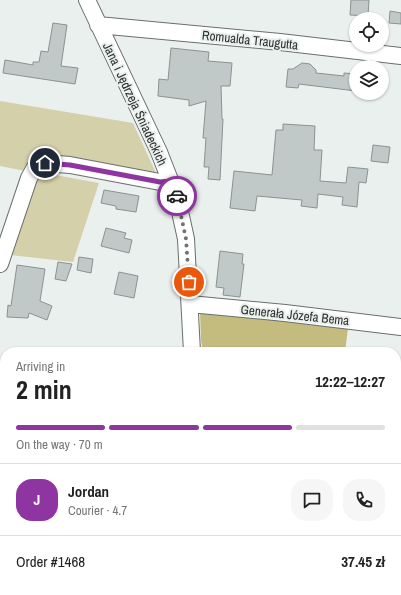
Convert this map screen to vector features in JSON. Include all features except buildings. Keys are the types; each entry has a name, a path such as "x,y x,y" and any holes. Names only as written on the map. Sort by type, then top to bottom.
{"street":[{"name":"Jana i Jędrzeja Śniadeckich","path":"87,0 160,152 181,212 186,239 192,347"},
{"name":"Romualda Traugutta","path":"98,25 401,56"},
{"path":"0,264 29,178 34,169 39,165 45,163 70,165 160,182 171,181"},
{"name":"Generała Józefa Bema","path":"190,304 285,313 401,327"}],"shaded area":[{"path":"0,101 133,123 156,173 32,152 25,171 0,166"},
{"path":"39,172 99,183 73,262 10,255"},
{"path":"200,311 348,328 346,347 202,347"}],"way so far":[{"path":"177,196 186,239 189,282"}],"route":[{"path":"45,163 70,165 160,182 171,181 177,196"}]}
